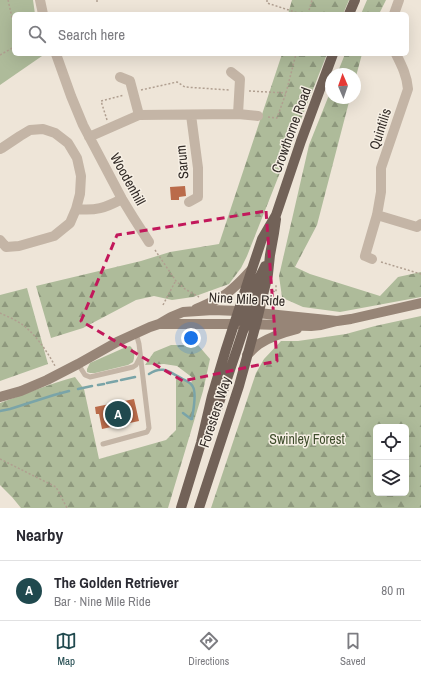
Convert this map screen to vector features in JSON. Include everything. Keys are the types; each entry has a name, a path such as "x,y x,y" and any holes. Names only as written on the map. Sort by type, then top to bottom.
{"main road":[{"path":"350,12 355,0"},
{"name":"Crowthorne Road","path":"243,311 252,269 262,240 276,215 332,56"},
{"name":"Crowthorne Road","path":"251,324 259,312 268,274 276,215"},
{"path":"243,311 270,255"},
{"path":"193,311 223,296 241,282 252,269"},
{"name":"Nine Mile Ride","path":"159,324 234,323 311,326 351,319 421,303"},
{"name":"Nine Mile Ride","path":"0,398 47,380 117,342 183,312 223,310 243,311 337,321"},
{"name":"Foresters Way","path":"181,508 201,443 212,396 234,323 243,311"},
{"path":"201,443 217,409 242,334 251,324"},
{"name":"Foresters Way","path":"199,508 239,386 247,355 251,324"},
{"path":"247,355 258,345 270,339 293,330 311,326"}],"street":[{"path":"40,0 43,12"},
{"path":"395,12 399,0"},
{"name":"Woodenhill","path":"57,56 83,126 122,199 150,242"},
{"name":"Quintilis","path":"372,259 365,256 377,215 381,168 408,89 405,72 397,56"},
{"path":"231,72 240,79 238,114"},
{"path":"120,77 130,81 139,115"},
{"path":"89,137 139,115 238,114 258,116"},
{"name":"Sarum","path":"189,202 198,197 198,168 191,115"},
{"path":"0,149 30,130 43,129 55,133 68,143 77,158 81,176 80,194 70,223 54,236 19,246 6,247 0,240"},
{"path":"76,209 95,209 109,206 122,199"},
{"path":"377,215 417,227 421,224"}],"lane":[{"path":"103,444 147,432 149,428 136,333"},
{"path":"78,364 85,375 90,377 129,368 136,365 140,356"},
{"path":"129,368 139,369 142,372"}],"path":[{"path":"8,0 12,17"},
{"path":"267,0 267,2 295,12"},
{"path":"309,12 312,0"},
{"path":"0,55 12,48"},
{"path":"258,116 277,118 286,93 295,56"},
{"path":"110,127 101,101 177,82 185,87 286,93"},
{"path":"150,242 176,281 185,289 199,296 201,299"},
{"path":"372,259 421,274"},
{"path":"163,305 176,281"},
{"path":"275,282 276,292"},
{"path":"0,314 20,322 48,352 57,369"},
{"path":"0,459 56,487 68,508"}],"highlighted area":[{"path":"266,211 277,361 183,381 81,321 117,235"}],"green space":[{"path":"0,0 33,0 35,12 12,12 12,56 42,56 0,85"},
{"path":"292,0 349,0 344,12 289,12"},
{"path":"367,0 386,0 380,12 362,12"},
{"path":"281,56 326,56 247,256 241,268 229,284 193,297 172,300 154,296 136,300 83,328 51,338 36,286 141,261 170,252 219,244"},
{"path":"344,56 361,56 358,68 339,68"},
{"path":"325,104 348,104 317,225 295,267 310,274 380,296 398,277 421,272 421,297 340,312 303,307 282,297 279,276 309,145"},
{"path":"27,288 48,364 0,381 0,295"},
{"name":"Swinley Forest","path":"421,316 421,508 211,508 256,373 264,359 281,341 298,341 346,334"},
{"path":"171,345 198,345 210,359 203,391 168,508 21,508 0,485 0,403 75,377 84,389 99,459 166,440 176,430 176,378 191,383 193,378 177,366 164,364 145,365 154,352"},
{"path":"130,346 134,353 133,362 128,365 95,373 87,372 90,363"}],"building":[{"path":"185,186 186,196 179,197 179,200 171,200 170,187"},
{"path":"134,399 139,421 102,429 99,414 96,414 95,407"}],"waterway":[{"path":"149,374 158,370 166,370 191,384 195,394 192,419 183,413"},
{"path":"121,380 135,377"},
{"path":"107,383 117,381"},
{"path":"98,385 104,384"},
{"path":"78,389 92,386"},
{"path":"0,411 69,391"}],"place":[{"name":"The Golden Retriever","path":"118,414"}]}
